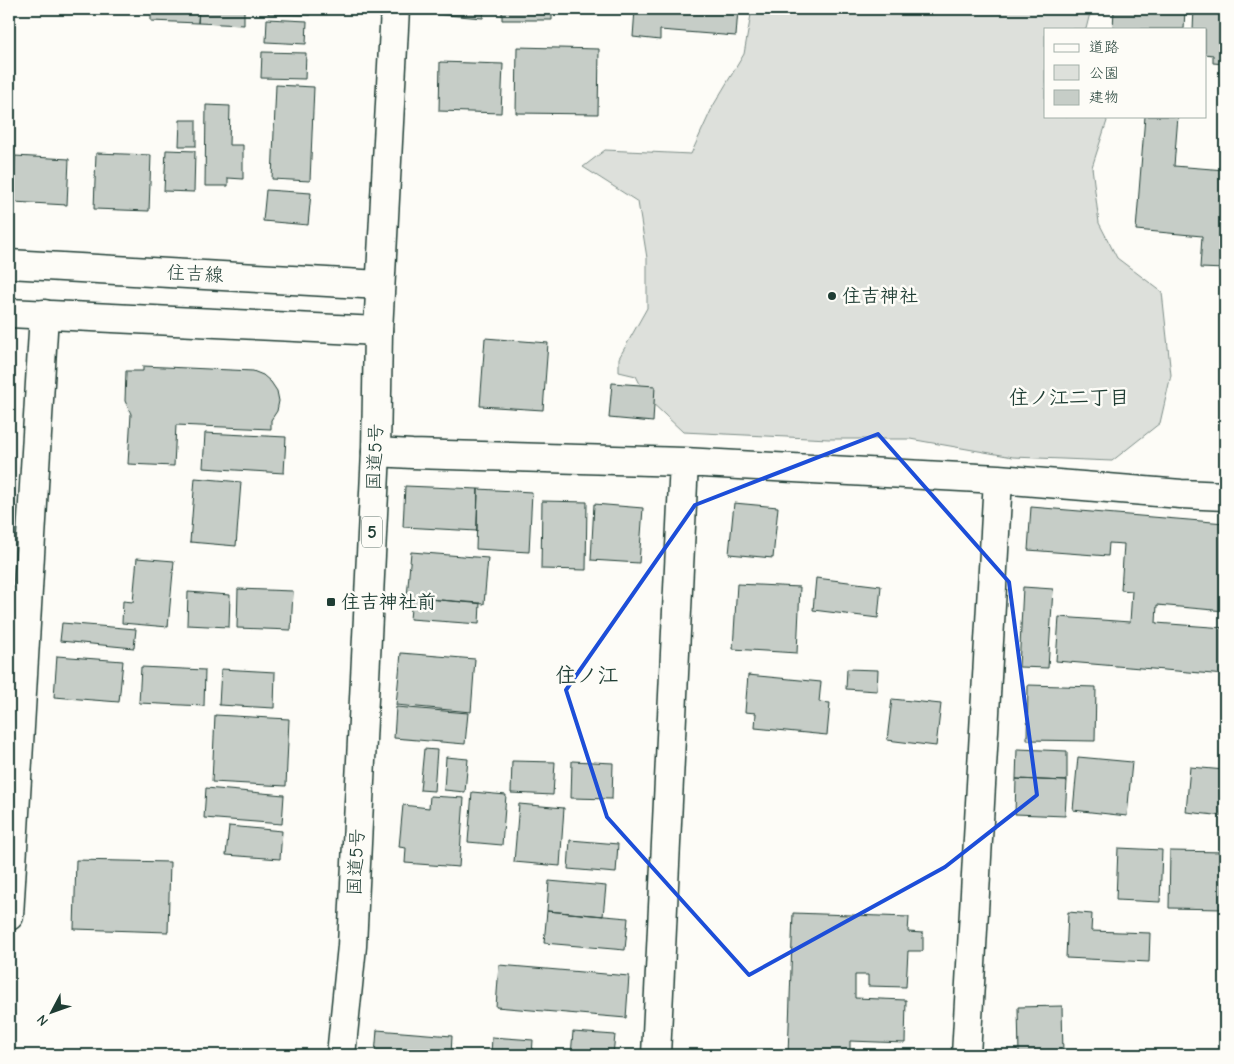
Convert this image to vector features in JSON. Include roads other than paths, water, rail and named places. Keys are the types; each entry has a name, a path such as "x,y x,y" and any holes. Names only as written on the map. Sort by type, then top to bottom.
{"main road":[{"name":"国道5号","path":"342,1055 352,946 376,452 380,285 395,9"},
{"name":"住吉線","path":"9,264 380,285"},
{"path":"9,313 378,331"},
{"path":"9,916 44,314"},
{"path":"376,452 684,462 998,478 1225,496"},
{"path":"656,1055 684,462"},
{"path":"966,1055 998,478"}],"place":[{"name":"住吉神社","path":"832,296"},
{"name":"住吉神社前","path":"331,602"}],"district":[{"name":"住ノ江二丁目","path":"1069,397"},
{"name":"住ノ江","path":"587,675"}]}
